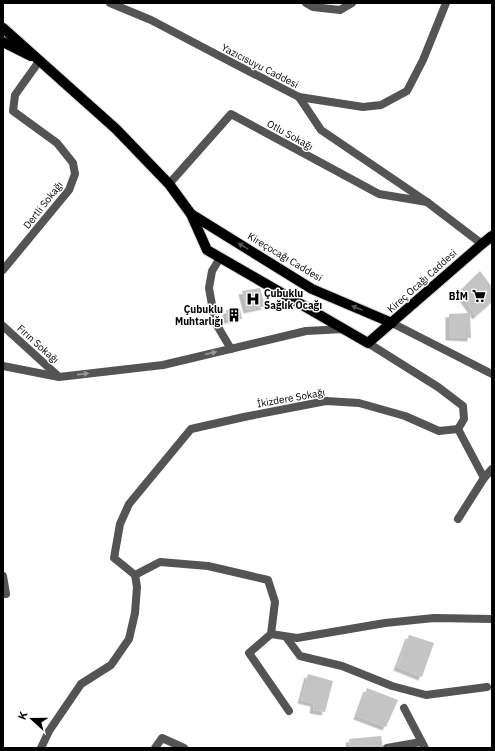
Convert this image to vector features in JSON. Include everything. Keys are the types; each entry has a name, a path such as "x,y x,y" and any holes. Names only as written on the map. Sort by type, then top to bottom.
{"main road":[{"path":"3,28 40,60"},
{"path":"3,42 40,60"},
{"name":"Kireçocağı Caddesi","path":"40,60 116,129 169,184 191,214 207,250 368,343"},
{"name":"Kireçocağı Caddesi","path":"191,214 312,288 392,323"},
{"name":"Kireç Ocağı Caddesi","path":"368,343 492,236"}],"street":[{"name":"Yazıcısuyu Caddesi","path":"110,3 151,20 299,97 364,107 381,105 407,91 446,3"},
{"path":"306,3 313,7 340,10 352,3"},
{"name":"Dertli Sokağı","path":"3,270 69,190 75,174 74,163 57,143 13,111 14,95 40,60"},
{"path":"299,97 321,130 427,202 482,244"},
{"name":"Otlu Sokağı","path":"169,184 231,114 379,194 427,202"},
{"path":"220,258 212,271 209,288 215,322 230,349"},
{"path":"392,323 492,374"},
{"name":"Fırın Sokağı","path":"3,326 59,377"},
{"path":"3,366 59,377 163,365 306,331 345,329"},
{"path":"368,343 438,387 463,406 464,419 458,429 484,478"},
{"name":"İkizdere Sokağı","path":"135,575 114,558 120,524 129,504 191,429 326,401 359,403 405,416 439,431 458,429"},
{"path":"458,519 484,478 492,469"},
{"path":"41,748 49,731 81,684 111,665 129,639 135,614 137,587 135,575 160,562 208,566 268,580 275,602 271,634 249,653 289,711"},
{"path":"3,576 6,594 3,594"},
{"path":"271,634 297,638 434,618 492,619"},
{"path":"286,637 300,656 342,666 392,686 426,695 487,687"},
{"path":"387,748 423,745 404,708"},
{"path":"155,748 162,738 184,748"}],"building":[{"path":"480,271 492,287 492,302 476,316 459,292"},
{"name":"Çubuklu Sağlık Ocağı","path":"260,288 265,306 247,310 242,291"},
{"name":"Çubuklu Muhtarlığı","path":"240,309 242,319 227,320 226,310"},
{"path":"470,313 471,338 449,337 449,314"},
{"path":"409,635 434,643 422,677 397,667"},
{"path":"308,674 333,681 325,712 313,710 314,703 301,700"},
{"path":"367,688 398,700 386,727 357,716"},
{"path":"381,736 383,748 350,748 349,739"}],"place":[{"name":"BİM","path":"479,296"},
{"name":"Çubuklu Sağlık Ocağı","path":"253,299"},
{"name":"Çubuklu Muhtarlığı","path":"234,315"}]}
